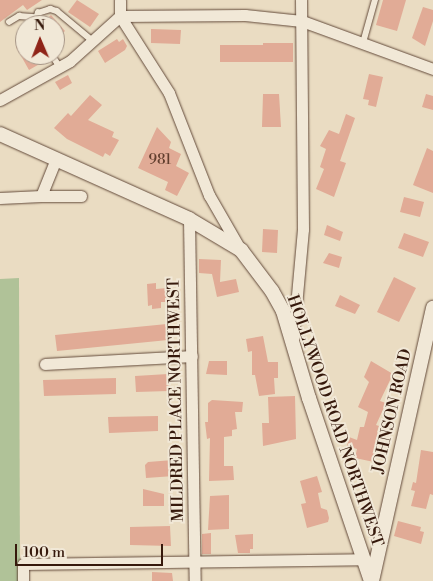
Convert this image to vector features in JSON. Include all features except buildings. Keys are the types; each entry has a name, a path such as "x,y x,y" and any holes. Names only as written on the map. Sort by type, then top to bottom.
{"street":[{"path":"120,0 120,16 169,93 209,195 241,250"},
{"path":"293,340 302,229 301,0"},
{"path":"0,100 60,67 93,41 120,16 245,15 302,21 433,69"},
{"name":"HOLLYWOOD ROAD NORTHWEST","path":"0,134 190,219 241,250 272,290 293,340 308,398 372,581"},
{"path":"41,196 56,159"},
{"path":"0,198 81,196"},
{"name":"MILDRED PLACE NORTHWEST","path":"190,219 196,581"},
{"name":"JOHNSON ROAD","path":"372,581 433,312"},
{"path":"46,364 192,356"},
{"path":"23,581 23,564 363,559"}],"lane":[{"path":"363,43 375,0"},
{"path":"37,15 43,10 57,11 62,15"},
{"path":"9,22 15,18"},
{"path":"65,18 93,41"}],"green space":[{"path":"19,278 20,581 0,581 0,279"}]}
